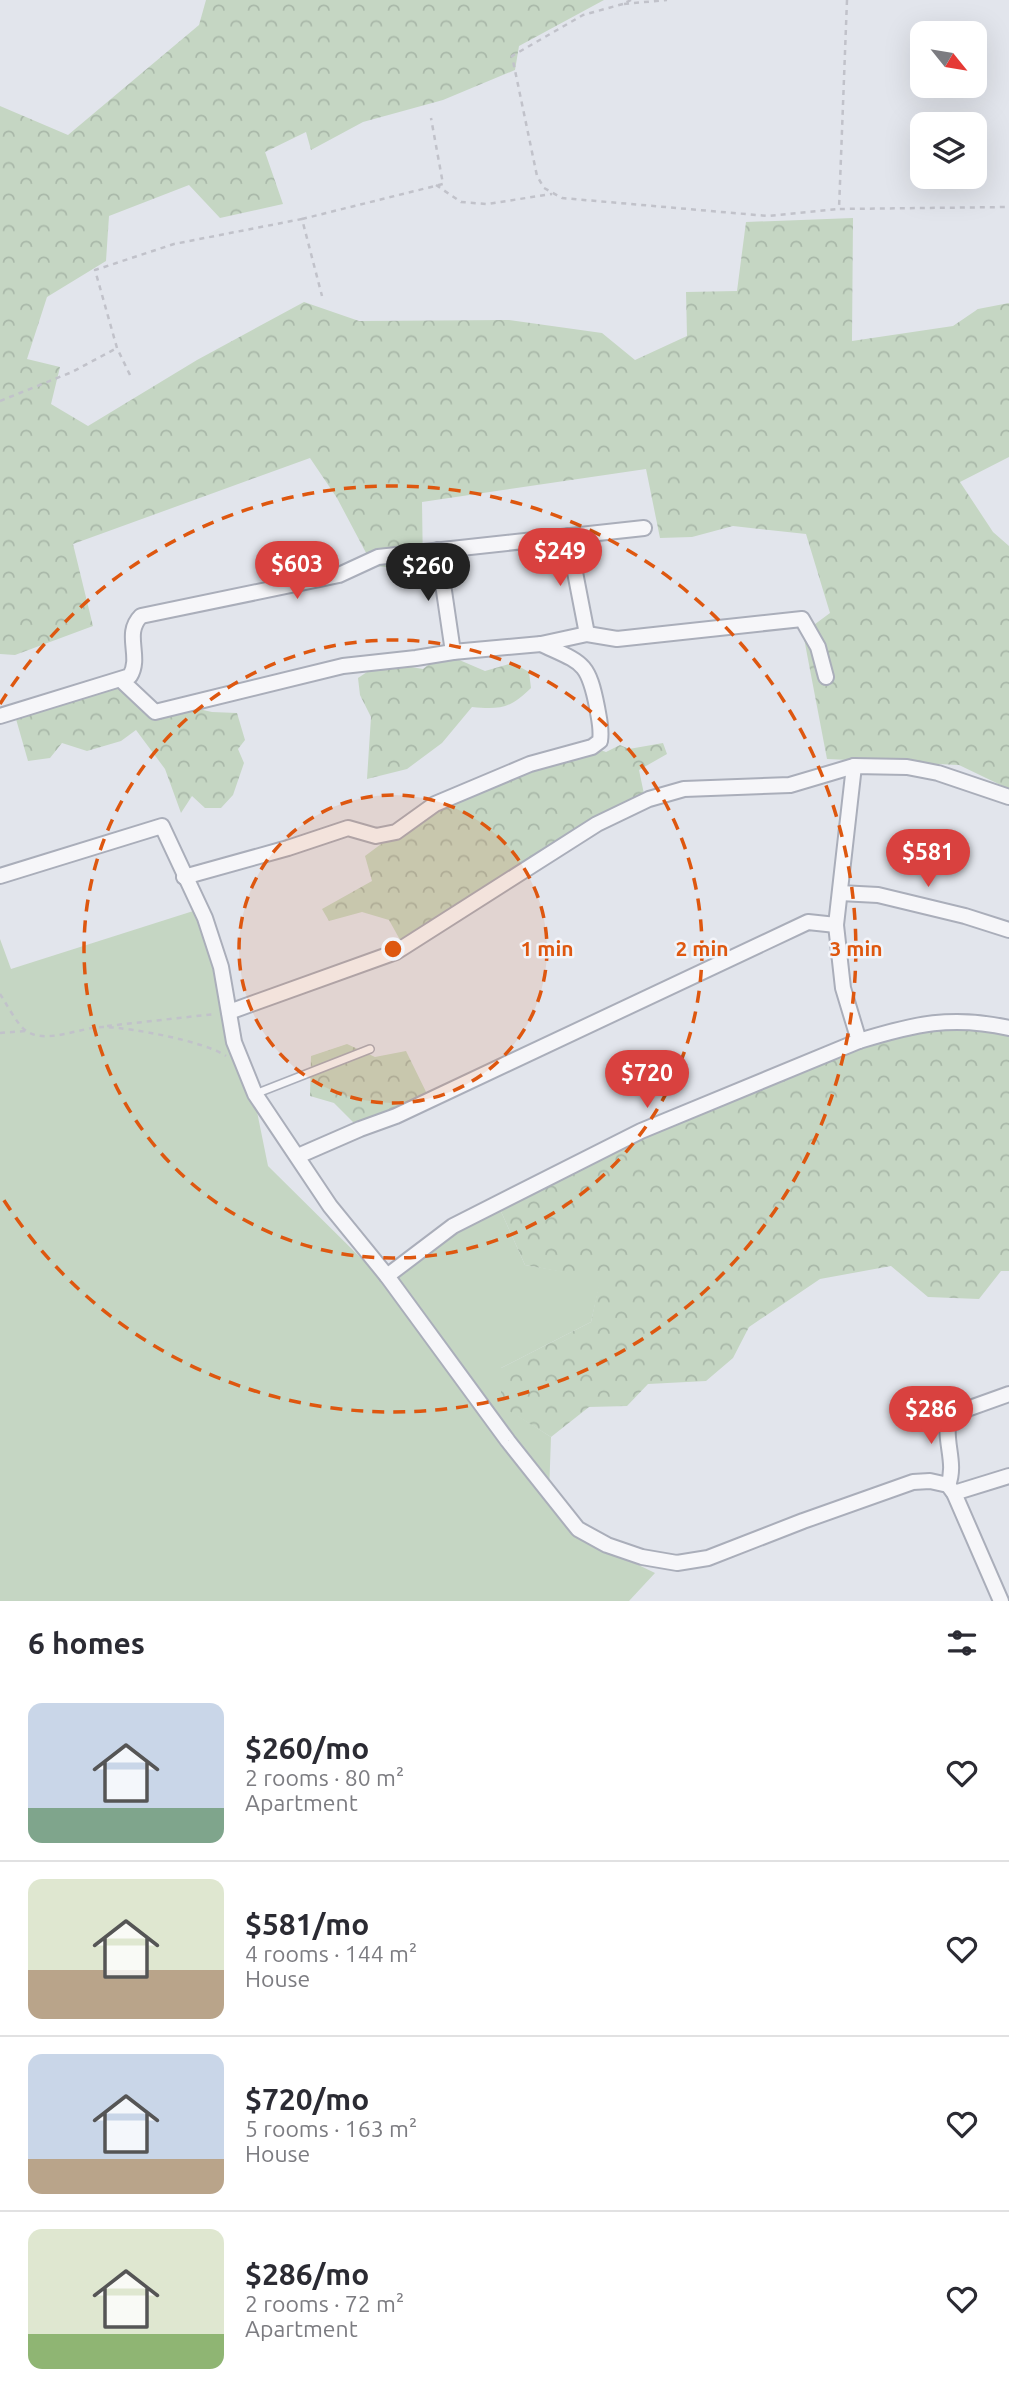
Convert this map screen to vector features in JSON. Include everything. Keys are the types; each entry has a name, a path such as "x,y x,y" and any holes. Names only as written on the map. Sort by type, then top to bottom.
{"street":[{"path":"0,716 130,676 136,660 132,634 134,624 141,616 339,575 378,557 644,528"},
{"path":"568,536 587,634"},
{"path":"438,550 453,652"},
{"path":"121,680 155,712 343,666 541,644 587,634 617,639 802,619 818,648 826,677"},
{"path":"184,877 348,828 376,836 396,832 435,804 530,764 592,747 600,741 602,731 591,676 579,663 541,644"},
{"path":"229,1012 396,952 597,824 649,799 684,789 790,785 854,766 907,767 938,773 1009,797"},
{"path":"854,766 836,925 843,988 859,1041"},
{"path":"0,876 162,826 205,918 221,967 234,1042 255,1094 330,1206 387,1276 578,1529 607,1545 642,1557 677,1563 708,1558 913,1482 930,1481 951,1489 1009,1476"},
{"path":"840,893 878,895 965,916 1009,930"},
{"path":"298,1156 396,1116 808,922 836,925"},
{"path":"387,1276 453,1226 641,1131 859,1041 907,1026 960,1020 1009,1028"},
{"path":"1001,1601 951,1489 952,1474 946,1427 949,1417 956,1413 1009,1394"}],"lane":[{"path":"255,1094 370,1049"}],"path":[{"path":"623,4 631,0"},
{"path":"667,0 623,4 583,15 512,56 537,176 544,188 552,194 562,198 657,208 768,216 839,209 1009,207"},
{"path":"839,209 848,0"},
{"path":"130,375 117,348 95,270 174,244 302,219 443,184 430,118"},
{"path":"436,185 461,202 487,204 552,194"},
{"path":"302,219 322,296"},
{"path":"0,401 72,372 117,348"},
{"path":"0,994 25,1031"},
{"path":"0,1032 25,1031 44,1036 229,1012"},
{"path":"103,1027 216,1049 243,1068"}],"green space":[{"path":"206,0 604,0 519,46 515,70 443,100 363,122 311,150 306,132 265,152 283,204 220,218 189,185 109,216 106,261 47,297 27,359 60,367 51,404 88,426 197,360 304,302 359,321 509,320 602,333 635,360 687,336 686,292 737,291 746,222 853,218 852,341 953,326 978,309 1009,303 1009,457 960,482 993,532 1009,546 1009,789 959,765 827,759 803,633 830,613 806,534 733,526 692,537 660,538 646,469 422,502 423,570 373,566 337,498 310,458 73,544 93,626 15,655 0,654 0,106 68,135 199,25"},
{"path":"443,653 485,671 513,663 529,672 531,688 511,704 490,708 472,707 442,743 407,769 367,779 371,717 360,695 358,678 382,662 423,669"},
{"path":"121,680 155,712 194,708 237,713 245,740 238,749 244,763 233,795 221,808 205,808 192,796 181,813 165,769 136,730 121,741 87,751 62,743 50,758 28,761 14,712"},
{"path":"663,743 667,754 639,770 644,794 404,947 389,920 362,912 329,921 322,909 372,881 365,856 435,804 592,747 606,752 620,745 629,749"},
{"path":"209,906 233,993 268,1166 367,1264 400,1266 453,1226 499,1207 525,1265 601,1278 591,1322 501,1368 501,1405 551,1437 549,1494 587,1540 655,1573 629,1601 0,1601 0,939 11,969"},
{"path":"933,1026 1009,1035 1009,1271 1001,1271 979,1299 928,1297 891,1266 820,1279 749,1327 733,1358 706,1381 648,1384 627,1406 589,1407 551,1437 501,1406 501,1368 591,1322 600,1279 525,1265 499,1207 658,1128 843,1055"},
{"path":"347,1044 375,1057 406,1051 430,1100 360,1129 334,1103 310,1096 311,1056"}]}
